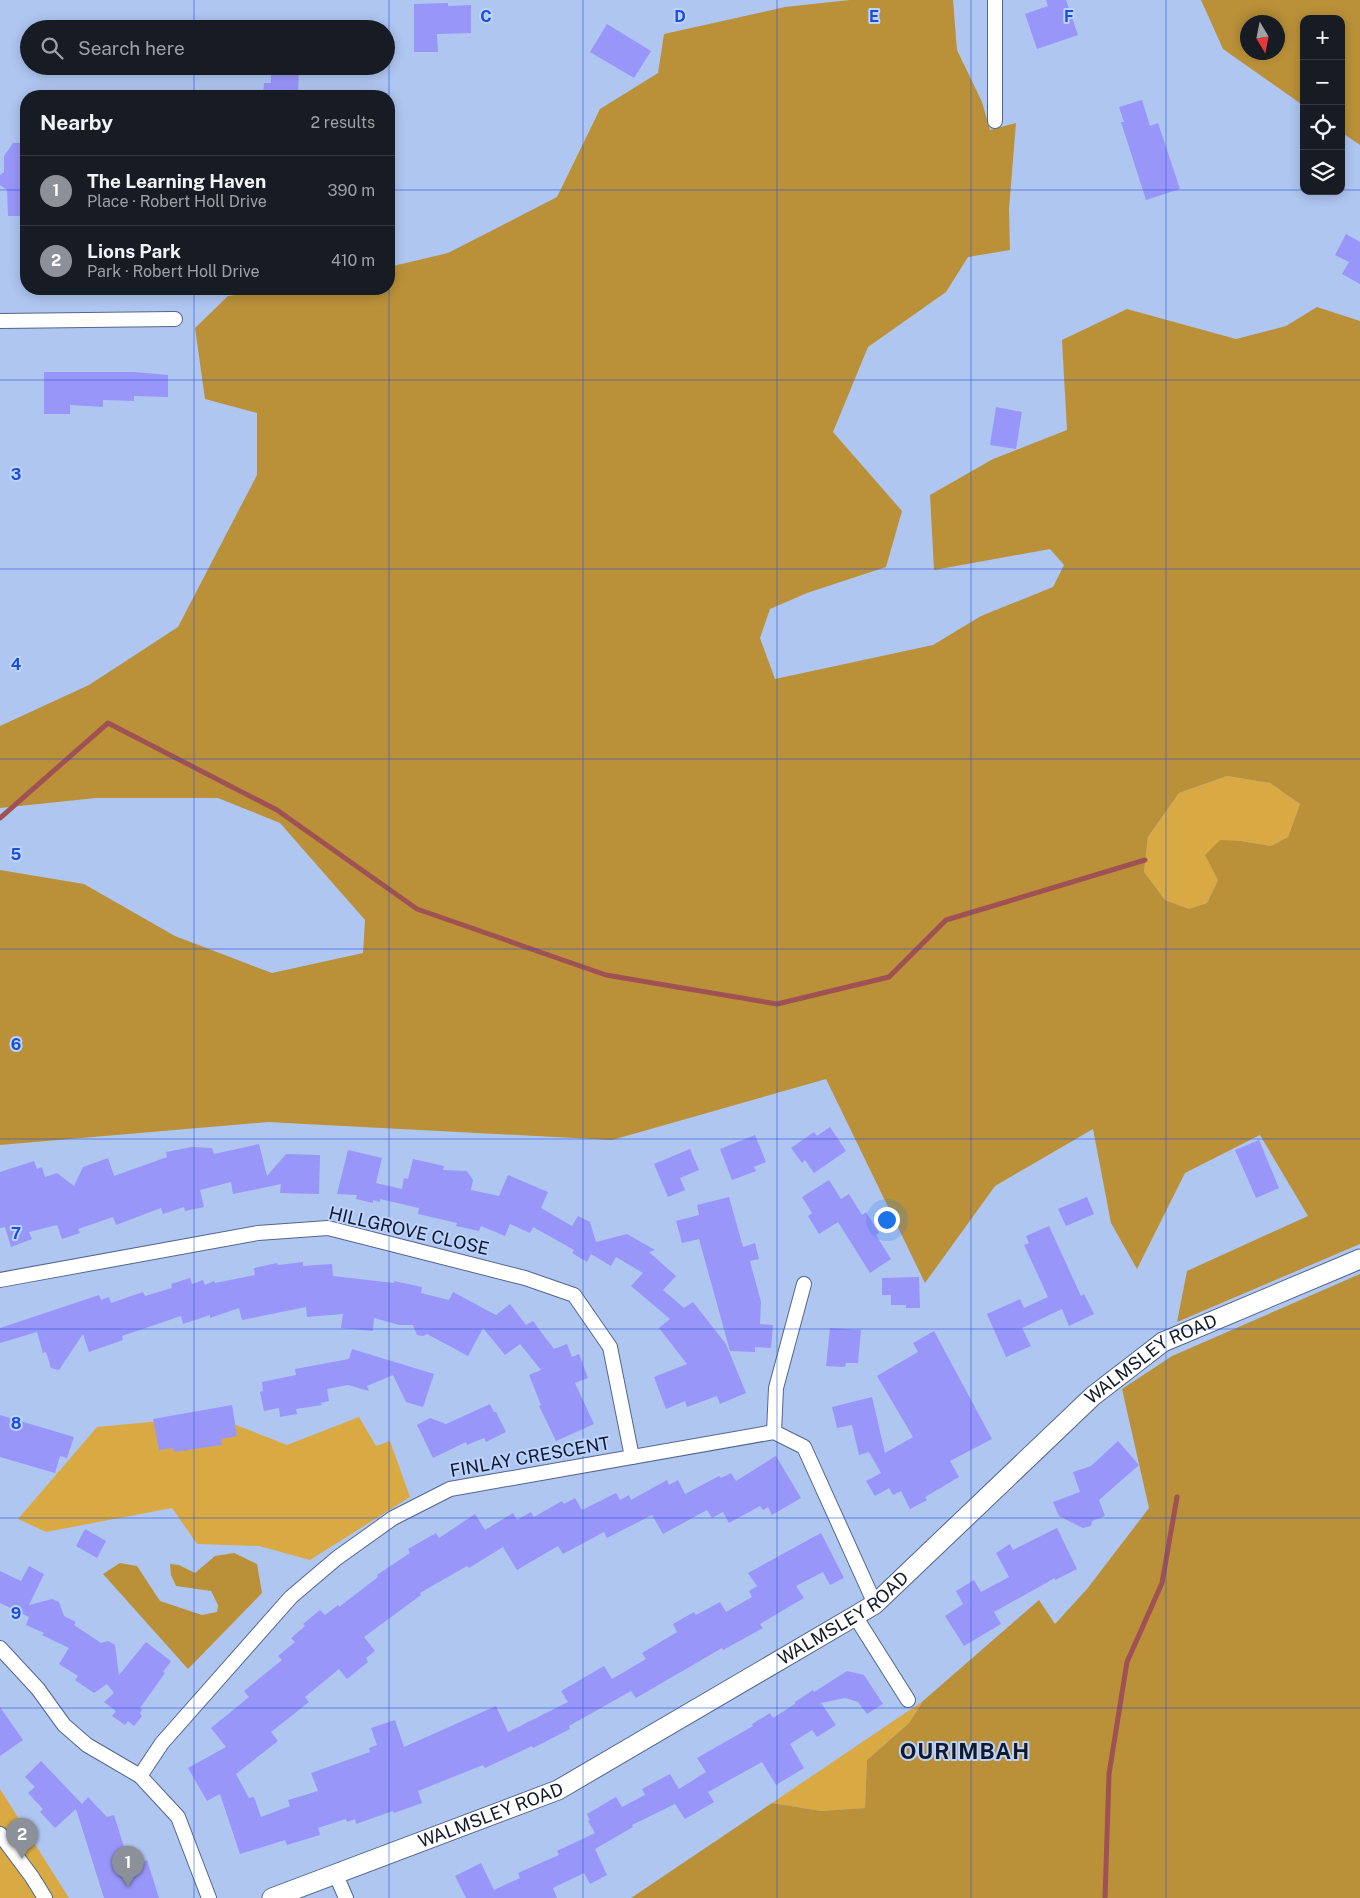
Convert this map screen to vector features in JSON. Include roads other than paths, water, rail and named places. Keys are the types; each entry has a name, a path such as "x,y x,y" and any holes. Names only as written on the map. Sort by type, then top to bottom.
{"street":[{"path":"994,0 995,120"},
{"path":"0,321 175,319"},
{"name":"HILLGROVE CLOSE","path":"0,1280 258,1233 328,1228 525,1278 574,1295 610,1347 632,1457"},
{"name":"WALMSLEY ROAD","path":"272,1898 558,1790 856,1616 875,1604 1093,1396 1162,1342 1360,1258"},
{"path":"804,1284 776,1388 774,1432 804,1447 875,1604"},
{"name":"FINLAY CRESCENT","path":"140,1776 162,1743 291,1598 337,1558 393,1518 450,1489 774,1432"},
{"path":"856,1616 908,1700"},
{"path":"0,1648 38,1689 64,1725 87,1745 140,1776 178,1817 209,1898"},
{"path":"0,1834 45,1898"},
{"path":"335,1873 346,1898"}],"waterway":[{"path":"0,818 108,723 277,810 417,909 606,975 777,1004 889,977 946,920 1145,860"},
{"path":"1105,1898 1109,1774 1127,1662 1162,1583 1177,1497"}],"place":[{"name":"Lions Park","path":"22,1859"},
{"name":"The Learning Haven","path":"128,1887"}],"district":[{"name":"OURIMBAH","path":"965,1751"}]}
